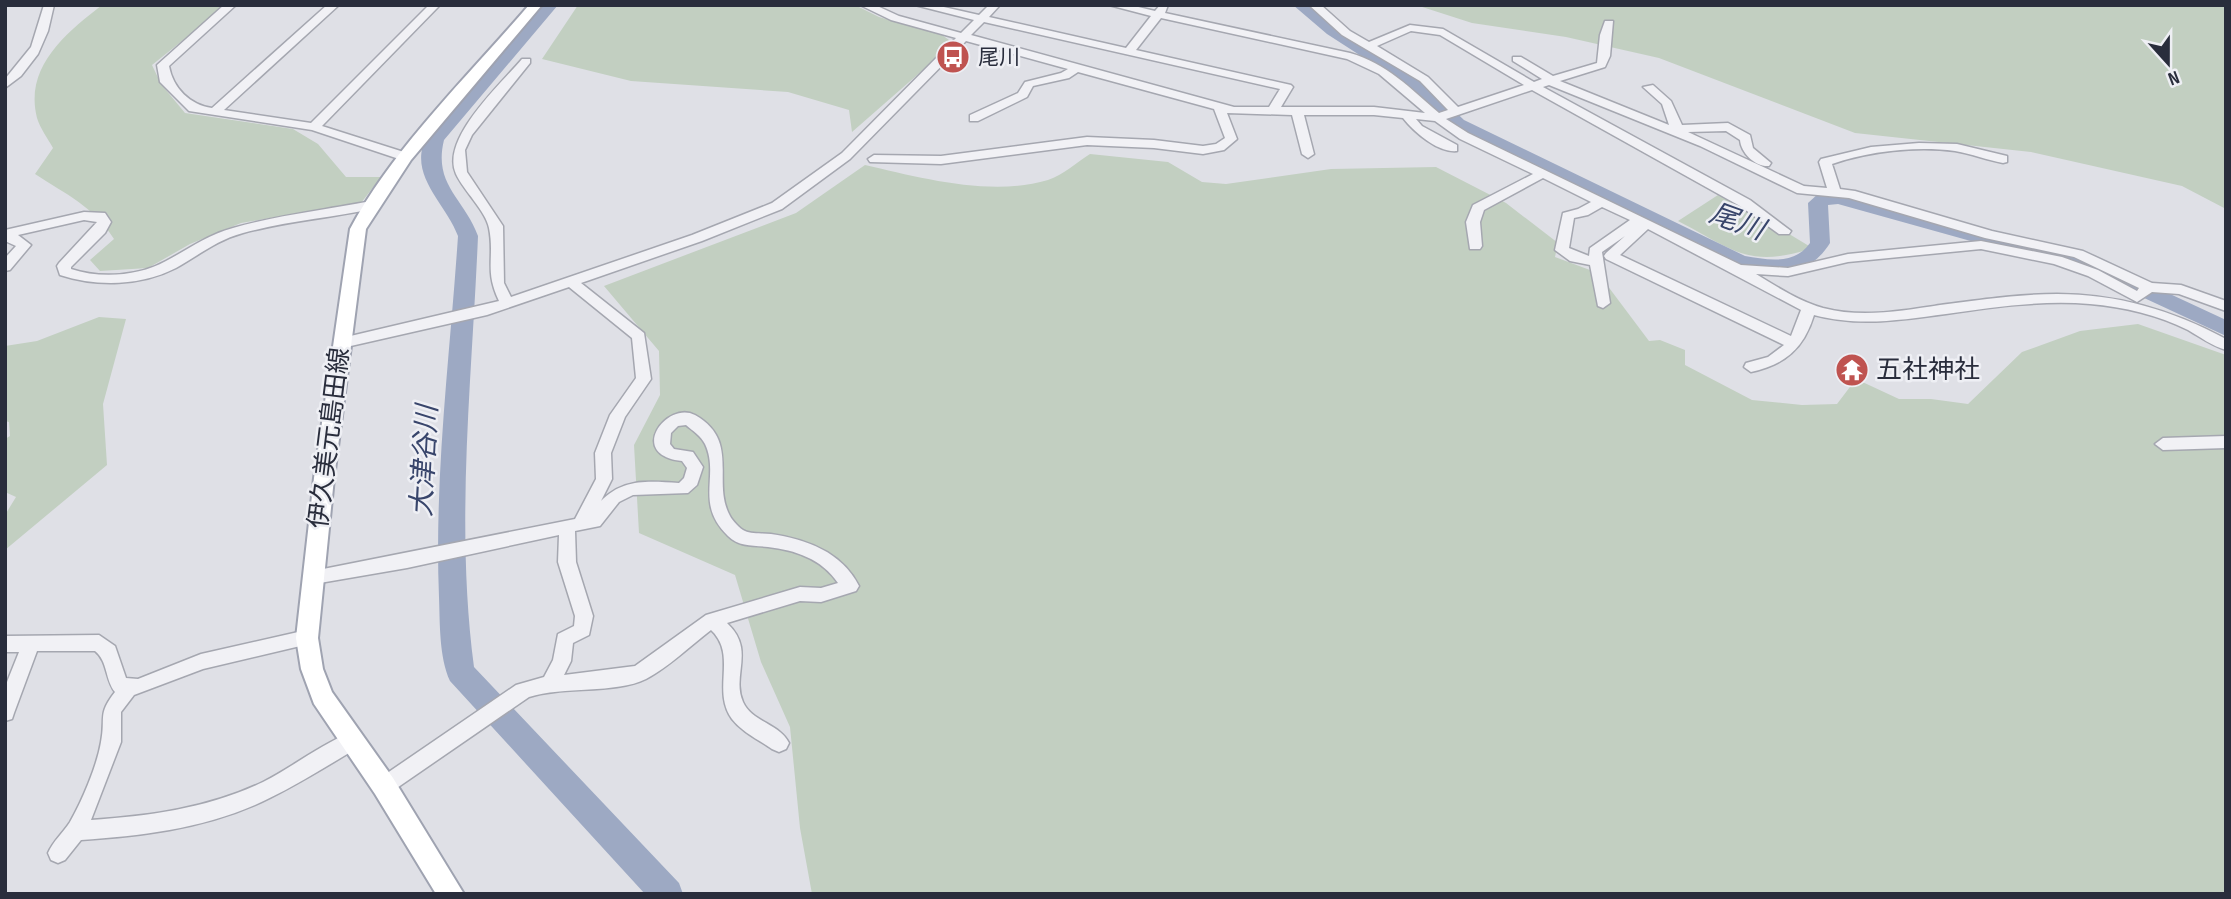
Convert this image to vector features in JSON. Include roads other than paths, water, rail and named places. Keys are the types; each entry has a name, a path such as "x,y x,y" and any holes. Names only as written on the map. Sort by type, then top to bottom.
{"main road":[{"name":"伊久美元島田線","path":"451,894 384,786 322,697 307,638 358,229 371,205 406,158 536,5"}],"street":[{"path":"5,85 28,62 44,29 44,12 50,5"},
{"path":"231,5 163,65 166,82 185,104 193,109 313,128 406,158"},
{"path":"215,113 334,5"},
{"path":"313,128 435,5"},
{"path":"865,5 895,18 1076,68 1119,61 1287,87 1272,112"},
{"path":"920,5 982,19 1119,61 1219,108 1272,112 1447,115 1601,65 1606,56 1604,33 1609,23"},
{"path":"342,343 487,310 707,234 777,206 846,156 995,5"},
{"path":"1114,5 1162,10 1362,60 1401,82 1447,115"},
{"path":"1314,5 1346,33 1423,79 1464,136 1739,270 1809,308 1856,318 2048,297 2181,290 2226,306"},
{"path":"1119,61 1162,10"},
{"path":"1368,46 1404,29 1438,30 1533,86 1745,203 1784,231"},
{"path":"1517,60 1550,80 1674,129 1801,190 1821,193 1833,191 1990,235 2078,254 2226,345"},
{"path":"507,303 497,283 495,226 461,172 459,150 466,134 526,61"},
{"path":"974,118 1023,94 1029,84 1065,76 1076,68"},
{"path":"1649,88 1667,103 1674,129"},
{"path":"874,159 941,160 1087,141 1211,150 1231,139 1219,108"},
{"path":"1297,112 1308,154"},
{"path":"1405,113 1418,129 1454,148"},
{"path":"1674,129 1728,127 1746,138 1748,149 1765,163"},
{"path":"1833,191 1835,186 1825,162 1846,156 1887,150 1950,147 2003,159"},
{"path":"1475,246 1473,222 1478,208 1542,174"},
{"path":"1597,262 1575,258 1562,250 1567,216 1583,212 1600,202"},
{"path":"5,236 84,216 100,216 104,222 100,230 64,266 65,272 73,275 106,278 167,267 216,238 242,230 371,205"},
{"path":"1603,303 1595,250 1642,222"},
{"path":"1642,222 1611,256 1794,344"},
{"path":"5,236 16,239 23,245 9,263"},
{"path":"1739,270 1788,272 1848,258 1981,245 2040,255 2077,266 2141,294"},
{"path":"550,684 562,661 564,639 583,630 584,616 567,562 604,479 603,453 618,415 645,379 639,337 570,281"},
{"path":"1751,367 1776,361 1794,344 1803,331 1809,308"},
{"path":"314,577 436,555 585,523 615,494 633,487 682,489 691,481 695,467 687,456 670,454 662,446 663,431 674,421 689,419 711,437 717,458 717,496 722,518 741,538 780,540 817,553 850,586 821,595 800,594 712,620 640,673 550,684 523,691 384,786"},
{"path":"2162,443 2226,442"},
{"path":"712,620 727,631 733,640 733,695 738,712 779,743"},
{"path":"5,644 99,643 109,651 119,685 138,687 201,662 307,638"},
{"path":"5,713 31,643"},
{"path":"58,853 76,831 92,800 111,742 112,709 130,686"},
{"path":"76,831 127,827 220,808 267,790 352,741"}],"waterway":[{"name":"大津谷川","path":"550,5 435,139 431,156 431,169 435,180 456,210 468,236 451,509 453,618 460,672 667,894"},
{"name":"尾川","path":"1301,5 1333,30 1415,83 1457,124 1739,261 1785,266 1805,259 1814,253 1820,243 1818,203 1826,197 1839,198 2003,243 2077,259 2226,329"}],"place":[{"name":"尾川","path":"953,57"},
{"name":"五社神社","path":"1852,370"}]}
